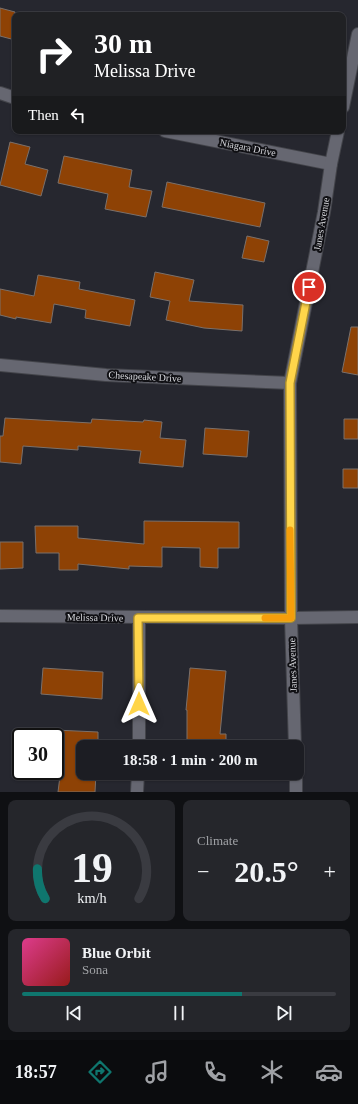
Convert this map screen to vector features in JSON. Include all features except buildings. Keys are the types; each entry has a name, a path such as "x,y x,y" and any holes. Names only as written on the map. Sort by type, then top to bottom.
{"street":[{"path":"346,92 358,34"},
{"path":"0,93 12,97"},
{"name":"Niagara Drive","path":"180,134 332,164"},
{"name":"Janes Avenue","path":"295,740 291,618 290,383 324,212 337,134"},
{"name":"Chesapeake Drive","path":"0,365 106,375 290,383"},
{"name":"Melissa Drive","path":"0,616 291,618 358,616"},
{"path":"138,618 139,740"},
{"path":"137,792 138,780"},
{"path":"296,780 296,792"}],"slow traffic":[{"path":"265,618 291,618 290,530"}],"route":[{"path":"139,704 138,618 291,618 290,383 309,287"}]}
